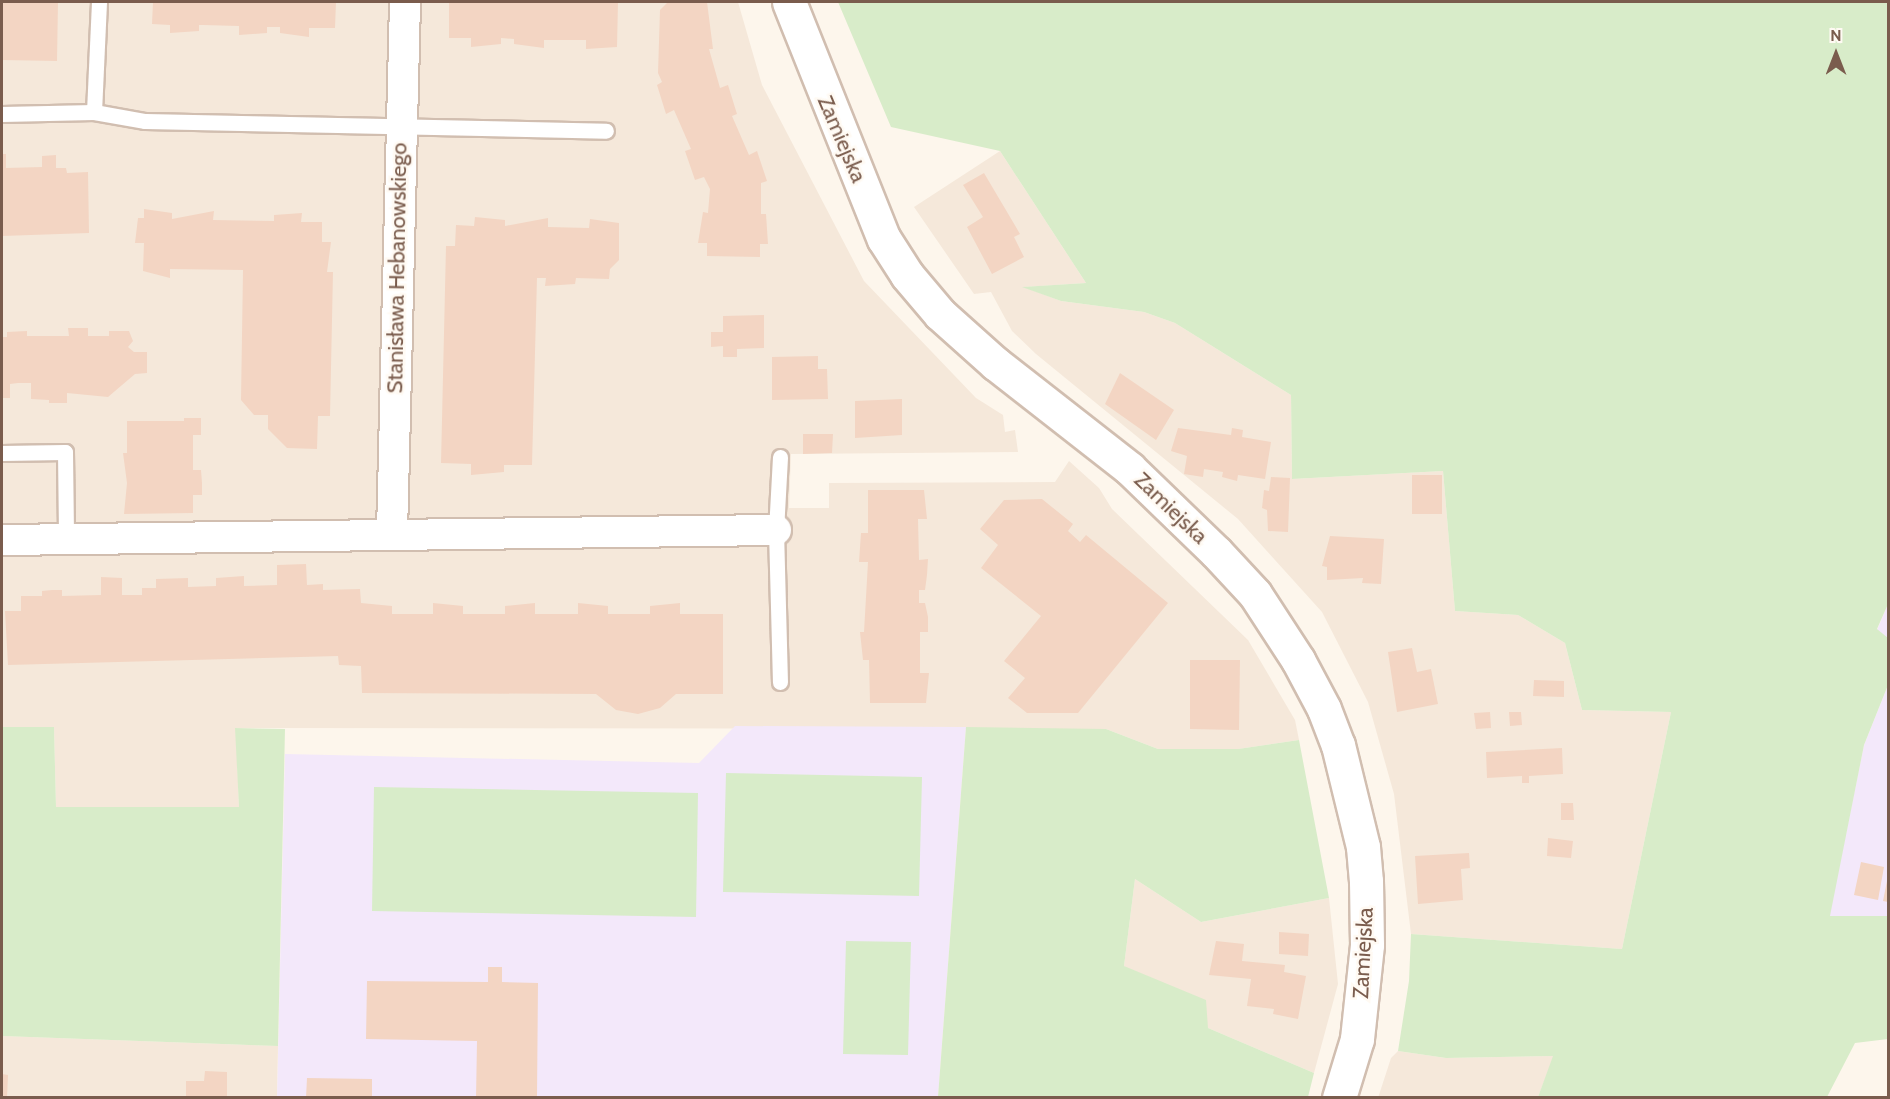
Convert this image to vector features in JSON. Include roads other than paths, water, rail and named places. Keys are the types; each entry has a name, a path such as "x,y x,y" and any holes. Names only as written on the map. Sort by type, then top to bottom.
{"street":[{"name":"Stanisława Hebanowskiego","path":"392,534 400,126 405,2"},
{"name":"Zamiejska","path":"789,2 884,239 907,275 940,314 996,364 1129,468 1216,552 1255,594 1298,660 1324,709 1338,745 1360,836 1365,881 1367,945 1357,1039 1339,1098"},
{"path":"2,540 776,530"}],"lane":[{"path":"94,112 99,2"},
{"path":"2,114 94,112 146,121 606,131"},
{"path":"2,453 65,453 66,539"},
{"path":"780,457 776,530 780,682"}]}
